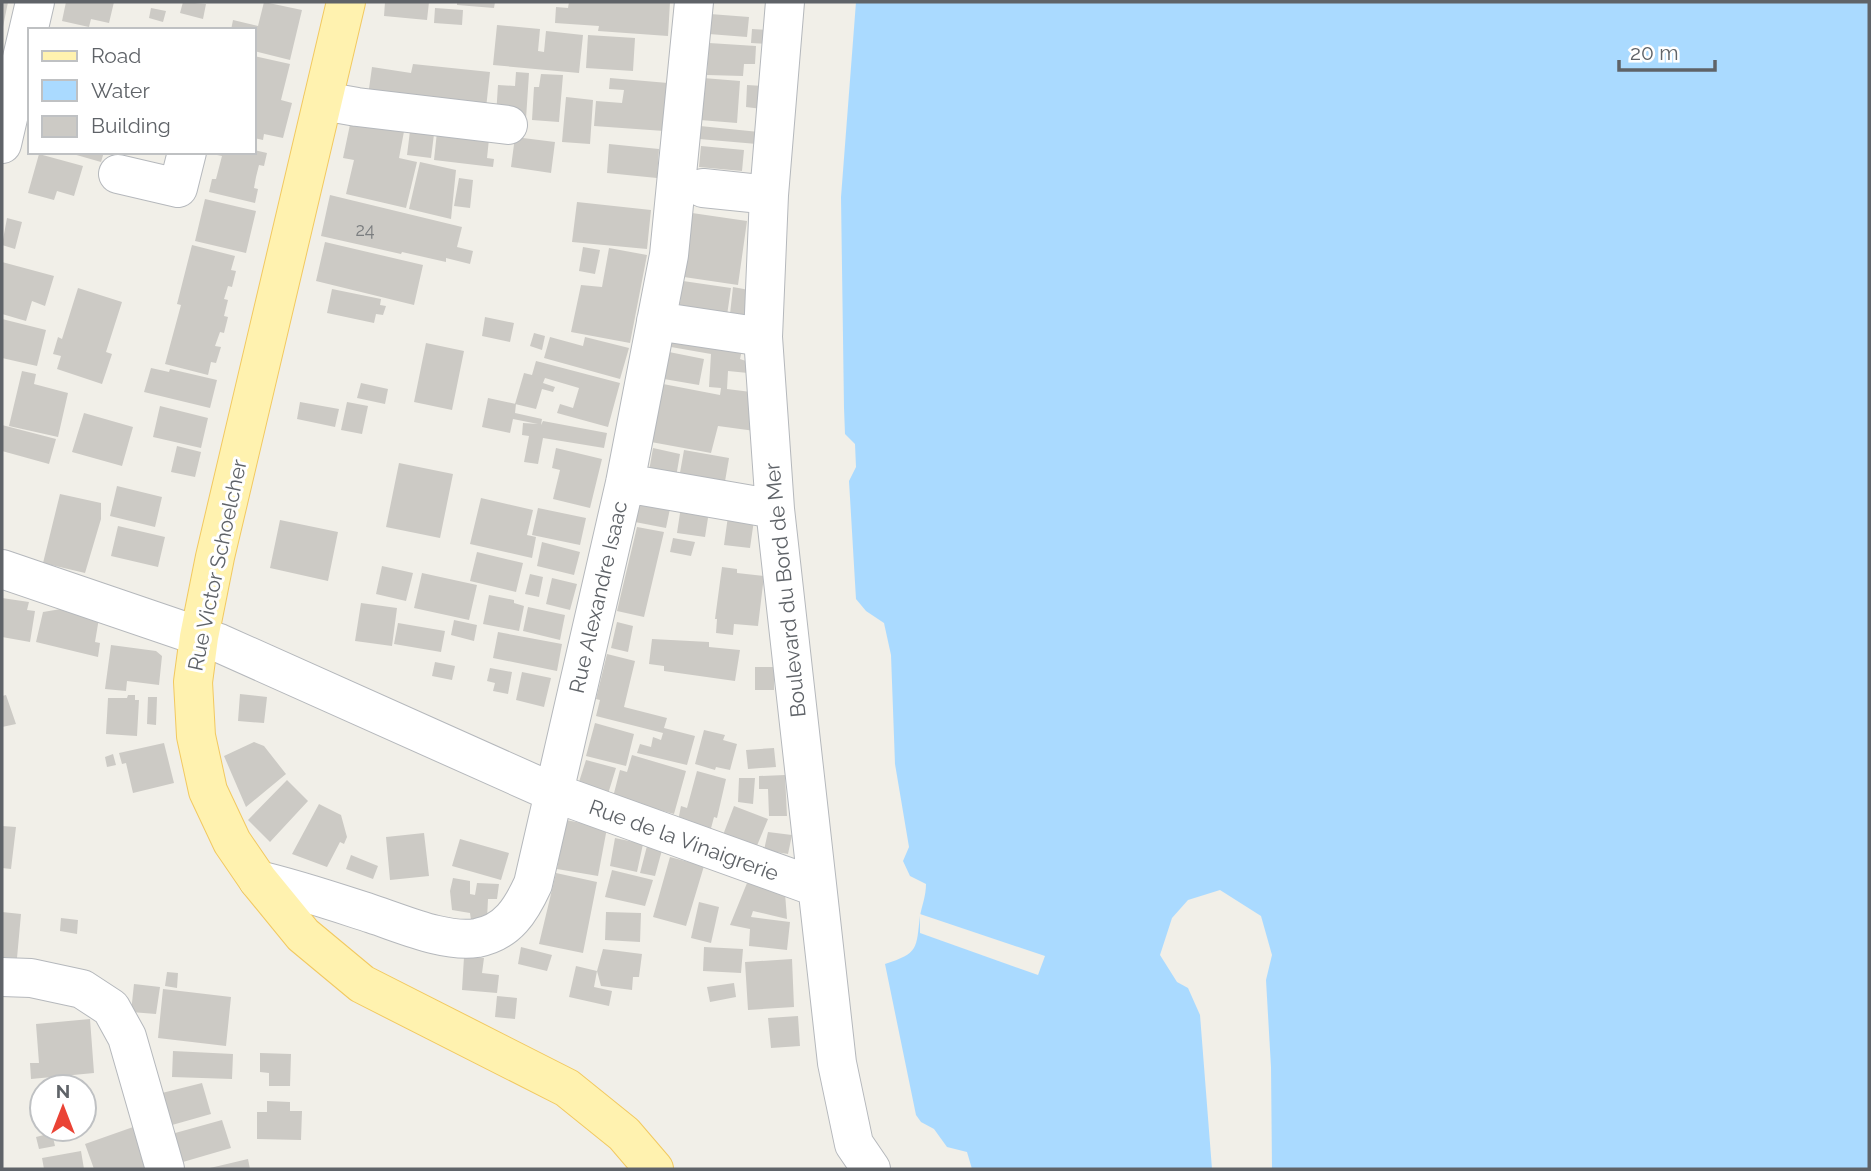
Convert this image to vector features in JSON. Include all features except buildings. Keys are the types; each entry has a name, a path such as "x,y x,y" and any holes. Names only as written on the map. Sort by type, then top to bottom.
{"main road":[{"name":"Rue Victor Schoelcher","path":"346,2 215,557 199,636 193,682 195,736 208,791 232,842 258,880 303,935 362,984 567,1088 624,1134 654,1169"}],"street":[{"path":"30,28 36,2"},
{"name":"Rue Alexandre Isaac","path":"258,880 296,889 442,936 477,938 506,927 521,910 533,884 625,483 669,255 694,2"},
{"name":"Boulevard du Bord de Mer","path":"785,2 769,195 763,337 775,509 837,1063 854,1144 871,1169"},
{"path":"2,144 28,35"},
{"path":"323,101 508,125"},
{"path":"118,174 178,188 186,154"},
{"path":"703,188 769,195"},
{"path":"656,321 763,337"},
{"path":"625,483 775,509"},
{"name":"Rue de la Vinaigrerie","path":"2,569 199,636 552,792 816,887"},
{"path":"2,977 31,978 82,989 111,1008 127,1037 166,1169"}],"water":[{"path":"856,2 1869,2 1869,1169 1272,1169 1271,1067 1266,980 1272,955 1261,916 1220,890 1188,900 1172,918 1160,955 1177,982 1188,988 1200,1015 1212,1169 972,1169 967,1152 947,1147 934,1129 921,1122 916,1115 885,964 910,953 914,948 926,884 910,876 903,861 909,847 895,764 891,655 884,623 866,611 856,599 849,481 856,467 855,444 845,434 841,197"}],"pier":[{"path":"920,914 1045,956 1038,975 920,933"}]}
